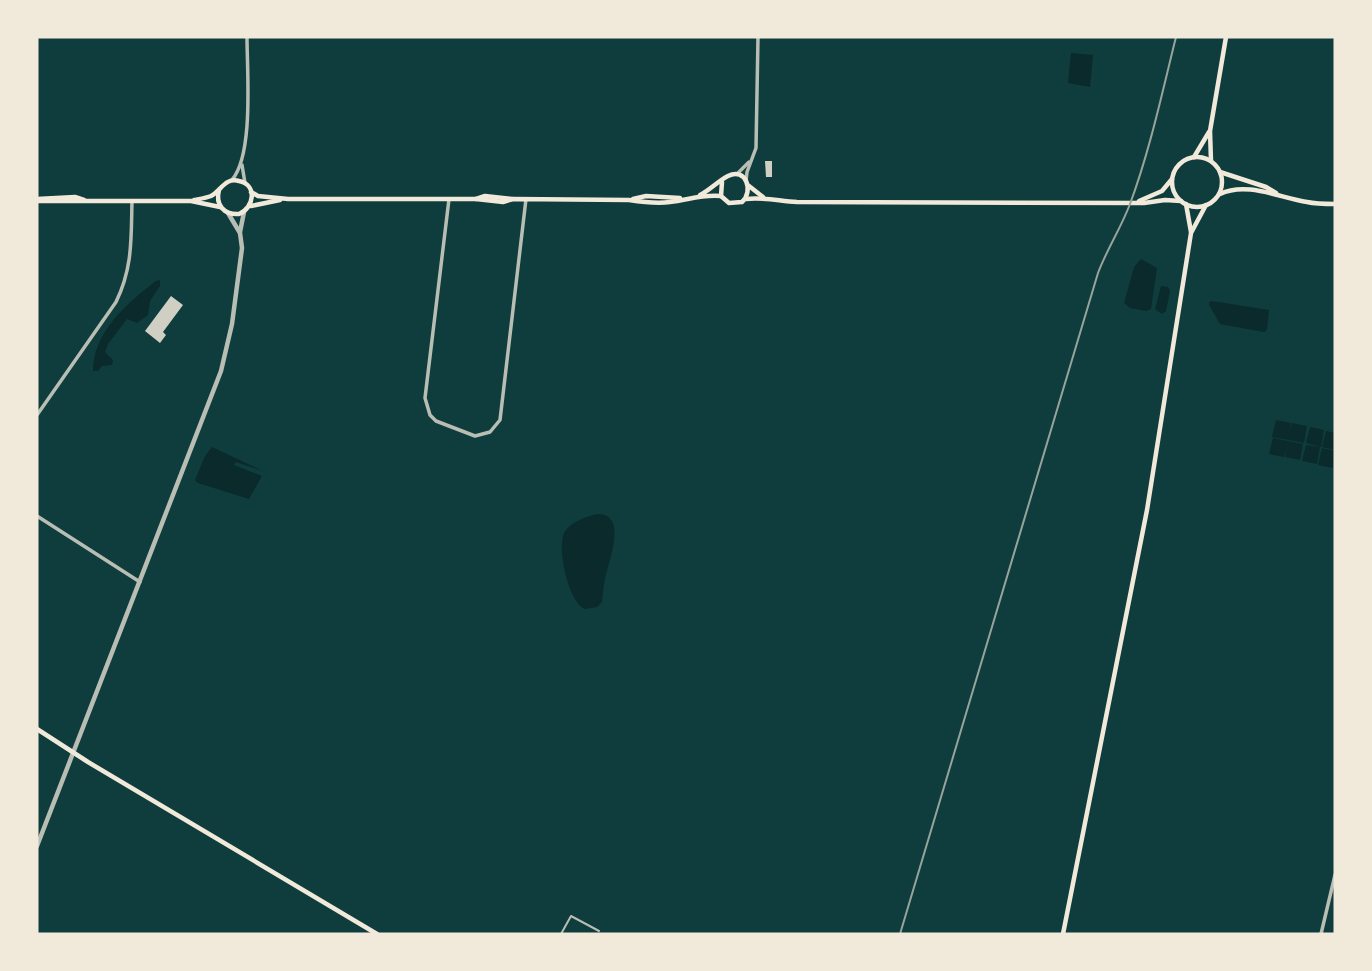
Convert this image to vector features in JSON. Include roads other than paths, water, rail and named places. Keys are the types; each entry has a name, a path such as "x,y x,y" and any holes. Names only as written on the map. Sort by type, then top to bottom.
{"main road":[{"path":"1219,195 1222,184 1220,172 1211,161 1210,131 1226,37"},
{"path":"1137,202 1162,191 1180,164 1194,157 1210,131"},
{"path":"1194,157 1211,161"},
{"path":"1220,172 1266,187 1280,195"},
{"path":"699,195 728,176 736,175 763,197"},
{"path":"1172,178 1175,193 1183,203 1191,233"},
{"path":"191,201 211,196 232,180 245,183 251,192 258,196 288,199 476,199 485,196 513,199 629,200 646,196 721,196"},
{"path":"722,182 721,196 726,202 733,204 763,197 783,202 1137,202 1183,203 1192,207 1206,205"},
{"path":"746,199 747,183"},
{"path":"1063,934 1147,510 1191,233 1206,205 1219,195 1237,189 1307,202 1335,204"},
{"path":"219,190 220,206 234,215 244,212 250,206 288,199"},
{"path":"250,206 251,192"},
{"path":"37,200 75,197 85,200 191,201 220,206"},
{"path":"37,729 377,934"}],"street":[{"path":"245,183 242,164 246,142 247,37"},
{"path":"736,175 751,160 757,149 758,37"},
{"path":"747,183 751,160"},
{"path":"232,180 242,164"},
{"path":"449,199 425,398 430,415 436,421 475,436 490,432 500,420 526,199"},
{"path":"37,415 122,291 131,257 132,201"},
{"path":"37,846 221,371 232,324 244,212"},
{"path":"228,213 240,233"},
{"path":"37,516 140,582"},
{"path":"1321,934 1335,875"}],"lane":[{"path":"561,934 571,916 598,931"}],"water":[{"path":"1071,53 1093,55 1090,87 1068,83"},
{"path":"1141,259 1157,268 1151,309 1146,311 1130,308 1124,303 1134,267"},
{"path":"160,280 160,286 150,301 148,315 137,323 127,319 108,344 105,352 113,360 112,365 93,371 99,343 114,319 134,298"},
{"path":"1161,286 1168,287 1170,291 1166,311 1162,314 1155,309"},
{"path":"1212,301 1269,310 1267,330 1264,332 1220,324 1209,305"},
{"path":"1276,420 1291,423 1289,435 1292,423 1307,426 1304,443 1272,437"},
{"path":"1310,427 1324,430 1321,447 1306,443"},
{"path":"1326,431 1335,433 1335,450 1322,447"},
{"path":"1273,438 1303,444 1300,460 1285,457 1287,447 1284,457 1269,454"},
{"path":"1306,445 1320,447 1317,464 1302,461"},
{"path":"212,447 263,471 236,462 234,465 262,476 249,499 195,480 205,456"},
{"path":"1322,448 1335,451 1333,468 1318,465"},
{"path":"597,514 607,516 612,522 614,540 602,602 597,607 585,609 569,586 563,562 562,541 570,526"}],"railway":[{"path":"900,934 1098,273 1126,213 1144,163 1176,37"}]}
